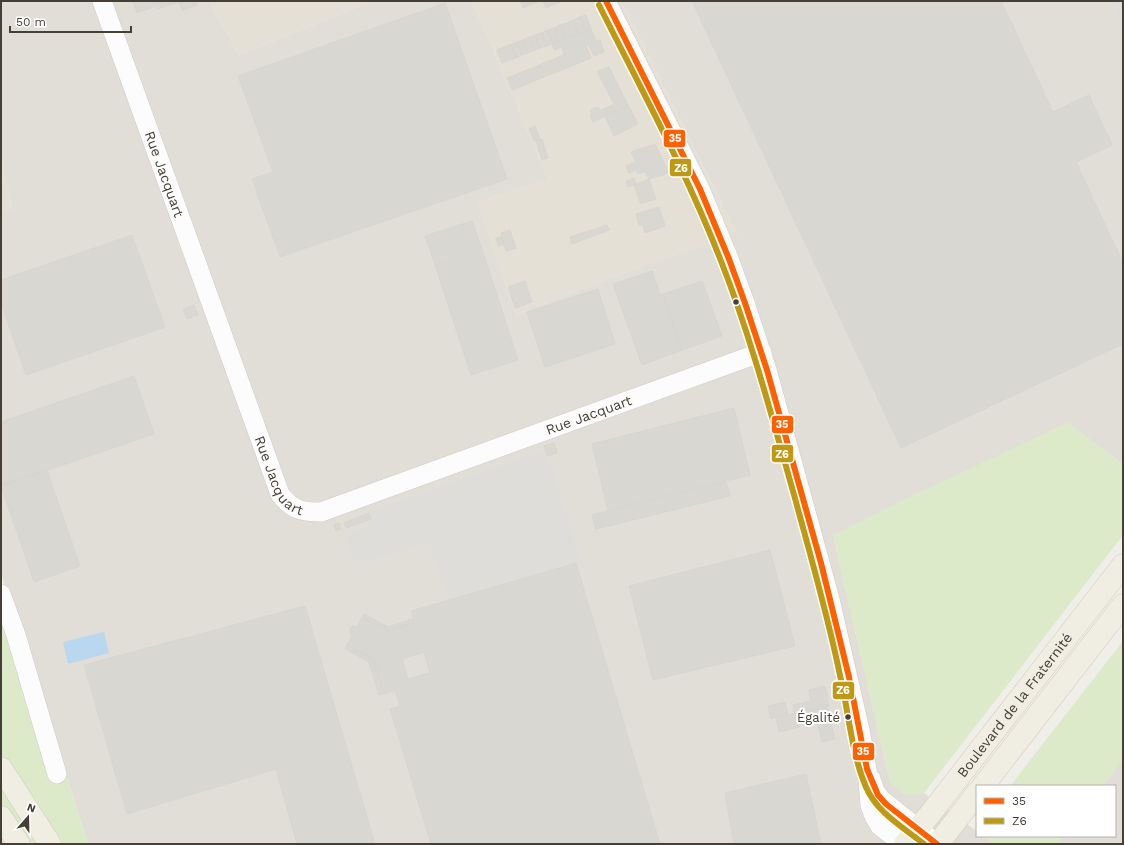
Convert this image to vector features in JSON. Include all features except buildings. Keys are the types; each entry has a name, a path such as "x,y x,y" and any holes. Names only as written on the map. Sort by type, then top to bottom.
{"main road":[{"name":"Boulevard de la Fraternité","path":"909,839 1123,565"},
{"name":"Boulevard de la Fraternité","path":"984,785 1123,605"},
{"path":"1,768 50,844"},
{"name":"Boulevard de la Fraternité","path":"937,844 976,794"},
{"path":"1,817 19,844"}],"street":[{"name":"Rue Jacquart","path":"102,1 280,494 286,503 296,509 307,512 321,512 762,352"},
{"path":"606,1 704,199 729,259 762,352 830,599 849,677 867,769 875,791 909,839 937,844"},
{"path":"1,594 16,635 57,774"}],"shaded area":[{"path":"1,1 208,1 239,55 373,1 472,1 548,179 478,202 516,315 650,263 737,234 622,1 1123,1 1123,464 1067,423 833,536 890,782 912,795 924,793 975,830 976,829 976,837 1116,837 1116,785 1012,785 1123,647 1123,844 88,844 24,638 1,574 1,212 12,208 1,149"},
{"path":"208,1 373,1 239,55"},
{"path":"472,1 622,1 737,234 650,263 516,315 478,202 548,179"},
{"path":"1110,1 1123,1 1123,28"},
{"path":"1,149 12,208 1,212"},
{"path":"545,450 581,560 448,600 429,543 356,564 344,535 373,524 369,513"}],"green space":[{"path":"1067,423 1123,464 1123,535 924,793 908,795 901,793 890,782 833,536 899,502"},
{"path":"1,588 24,638 88,844 1,844"},
{"path":"1123,641 1123,760 1104,785 1011,785"},
{"path":"984,837 1063,837 1058,844 993,844"}],"water":[{"path":"104,632 109,653 68,664 63,642"}],"transit line":[{"name":"35","path":"606,1 700,189 729,259 745,303 767,370 821,563 849,677 867,769 878,795 886,804 937,844"},
{"name":"Z6","path":"599,5 679,163 708,228 743,321 796,502 820,591 844,693 854,748 861,775 871,796 884,812 924,844"}],"place":[{"name":"Égalité","path":"848,717"}]}
